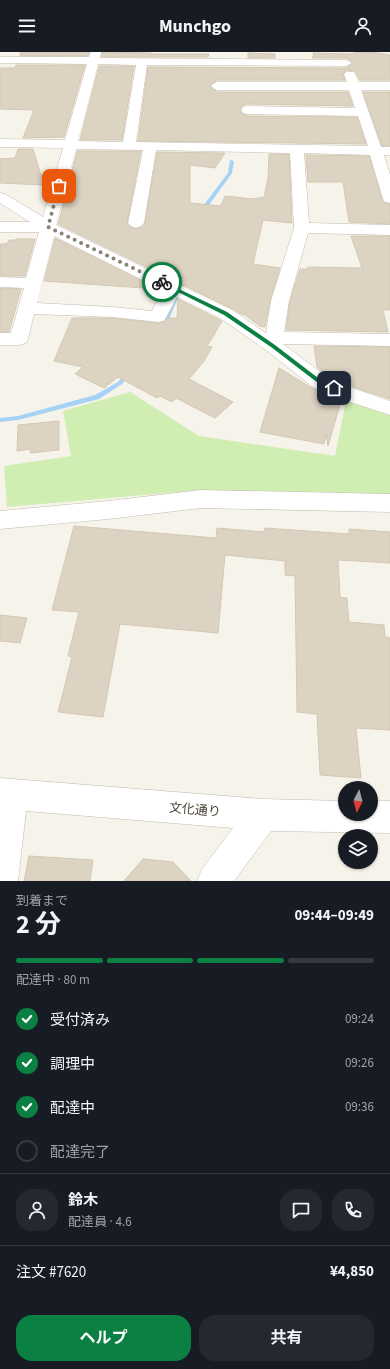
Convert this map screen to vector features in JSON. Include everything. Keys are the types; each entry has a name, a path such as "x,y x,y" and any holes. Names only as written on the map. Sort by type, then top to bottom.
{"street":[{"path":"0,60 95,56 142,61 345,58 376,151 390,199"},
{"path":"0,339 19,339 95,56"},
{"path":"129,145 142,61"},
{"path":"217,86 390,86"},
{"path":"247,110 363,112"},
{"path":"0,144 129,145 390,151"},
{"path":"136,222 150,146"},
{"path":"274,342 280,301 302,228 297,149"},
{"path":"0,197 48,227 226,314 274,342 320,382 348,394 390,408"},
{"path":"0,227 48,227"},
{"path":"302,228 390,230"},
{"path":"0,282 33,283"},
{"path":"27,308 112,312 158,317 173,288"},
{"path":"274,342 390,340"},
{"path":"0,520 108,510 201,499 390,503"},
{"path":"1,881 6,793"},
{"name":"文化通り","path":"6,793 263,815 390,817"},
{"path":"214,881 263,815"}],"green space":[{"path":"130,392 199,436 335,456 346,401 390,415 390,495 189,491 7,507 4,466 71,456 63,411"}],"building":[{"path":"21,52 89,52 88,56 20,56"},
{"path":"102,52 209,54 208,57 102,57"},
{"path":"372,52 390,55 390,80 360,80 355,71 346,70 343,75 345,80 217,80 210,86 217,92 348,92 353,106 247,104 242,106 240,111 247,116 357,117 366,144 138,141 148,67 346,68 353,62 346,58 313,58 313,53 349,54"},
{"path":"248,53 275,54 275,58 248,58"},
{"path":"16,65 85,65 64,137 23,138 34,110 0,109 0,68 15,68"},
{"path":"99,66 134,66 122,140 80,140"},
{"path":"363,92 390,92 390,146 382,146"},
{"path":"18,149 33,149 44,185 0,183 0,159 15,158"},
{"path":"77,151 141,151 127,223 130,227 135,229 142,227 145,223 157,152 225,153 215,168 190,165 190,203 221,206 225,196 253,199 264,197 268,179 269,154 289,154 292,223 263,220 253,264 280,268 270,301 265,327 260,326 245,315 233,309 58,224 70,186 68,186"},
{"path":"306,155 369,156 382,199 385,203 390,204 390,224 349,222 343,182 308,182"},
{"path":"351,236 390,236 390,310 383,310 388,332 286,330 290,301 300,269 308,269 308,267 362,268"},
{"path":"55,238 158,289 44,281"},
{"path":"35,239 25,276 0,276 0,244 7,244 9,240"},
{"path":"0,288 21,289 9,332 0,332"},
{"path":"178,299 222,321 216,331 214,331 216,332 207,346 212,347 204,361 189,379 233,402 215,418 176,398 172,402 160,396 157,398 118,377 104,388 75,374 83,367 54,361 72,318 112,318 158,323 164,322 168,318 177,318"},
{"path":"314,346 390,347 390,399 356,388 328,376 317,367"},
{"path":"279,368 312,388 341,401 328,446 326,434 324,444 260,432"},
{"path":"59,421 59,450 30,453 31,449 17,451 18,425"},
{"path":"74,526 216,538 217,528 264,532 265,528 349,534 349,529 390,532 390,563 338,560 340,597 347,598 349,622 384,625 385,637 390,638 390,730 356,728 361,778 320,775 317,714 297,712 295,576 285,575 285,561 225,555 218,633 120,624 103,717 58,712 72,657 68,656 79,612 52,610"},
{"path":"0,615 27,618 20,643 0,641"},
{"path":"29,856 93,860 90,881 24,881"},
{"path":"143,859 173,862 191,881 124,881"}],"waterway":[{"path":"202,211 230,173 232,161"},
{"path":"162,328 185,275"},
{"path":"0,420 18,418 97,397 120,383 129,373"}],"way so far":[{"path":"59,186 48,227 162,282"}],"route":[{"path":"162,282 226,314 273,346 320,382 334,388"}]}
